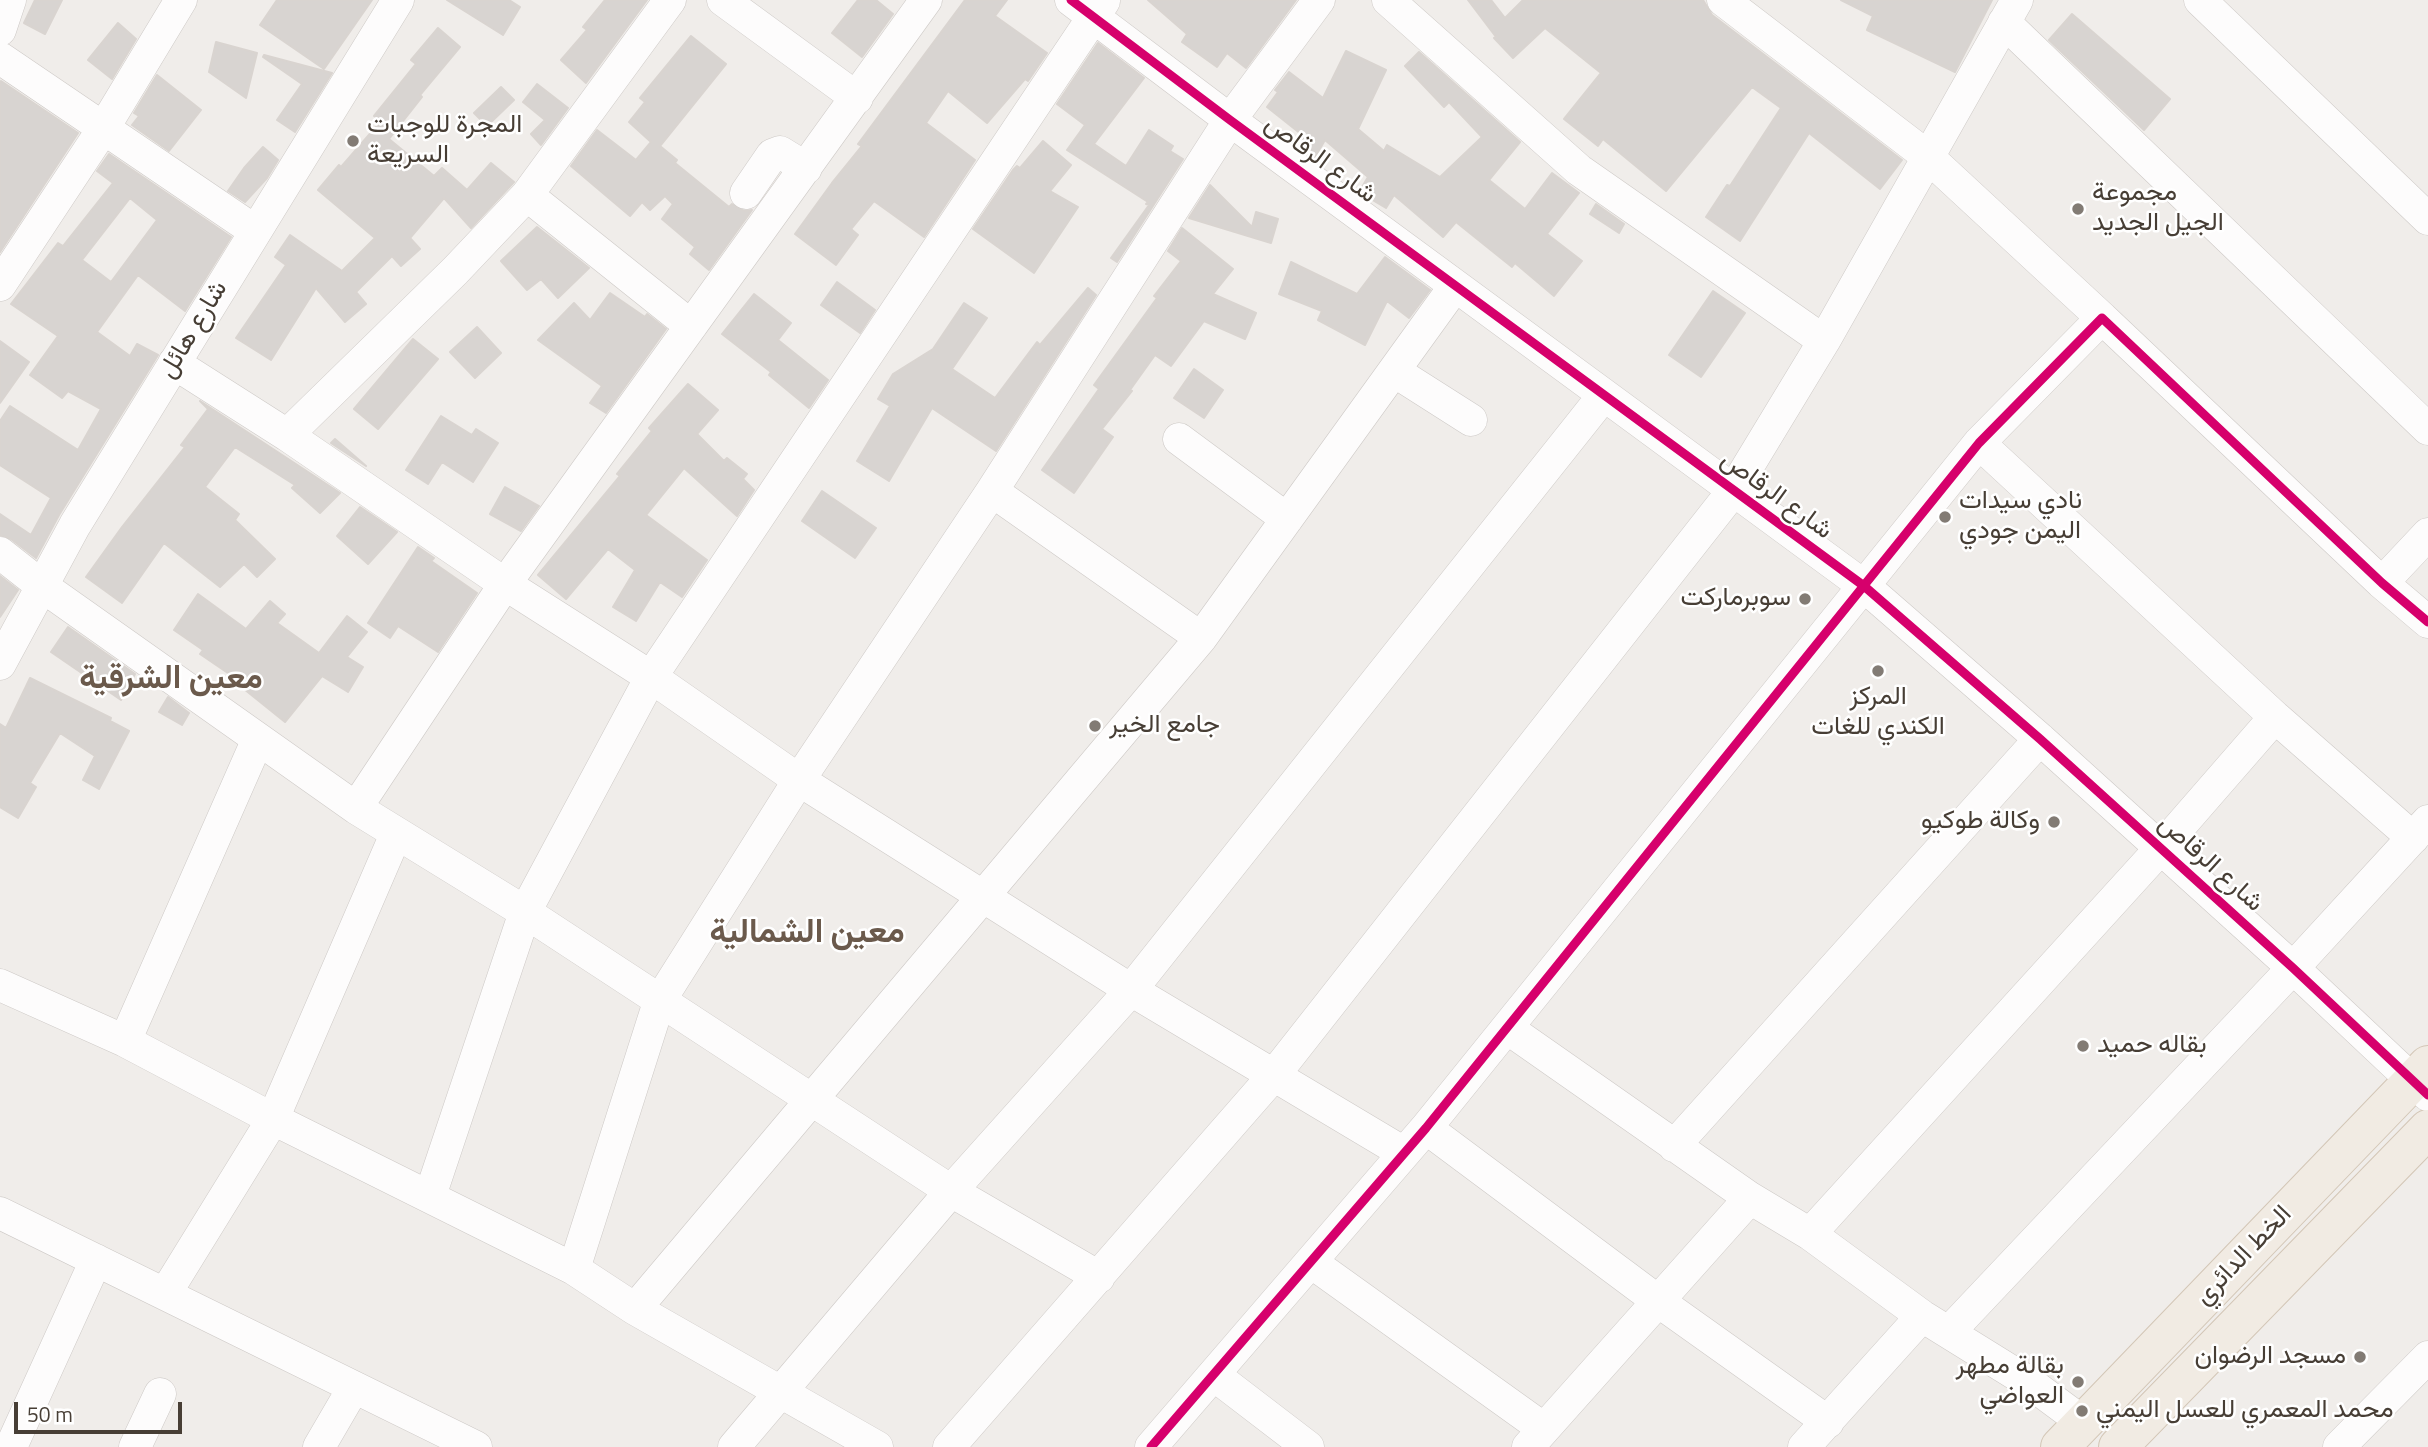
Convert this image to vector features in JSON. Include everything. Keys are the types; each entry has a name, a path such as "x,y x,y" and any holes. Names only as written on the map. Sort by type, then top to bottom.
{"main road":[{"name":"الخط الدائري","path":"2072,1435 2423,1080"},
{"name":"الخط الدائري","path":"2118,1447 2428,1129"}],"street":[{"path":"0,30 10,0"},
{"path":"0,285 103,129 181,0"},
{"name":"شارع هائل","path":"0,664 75,525 398,0"},
{"path":"287,435 455,271 527,195 670,0"},
{"path":"723,0 857,98"},
{"path":"356,808 505,584 926,0"},
{"path":"573,1269 659,1002 799,780 992,491 1230,120 1319,0"},
{"path":"1388,0 1579,170 1824,341"},
{"path":"1723,0 1927,156 2382,583 2428,622"},
{"path":"2200,0 2428,219"},
{"path":"430,1196 525,912 651,677 1089,5"},
{"name":"شارع الرقاص","path":"1089,5 1230,120 1864,586 2040,739 2293,968 2423,1080"},
{"path":"949,1447 1274,1075 1733,491 1824,341 2010,11 2428,429"},
{"path":"0,58 254,231"},
{"path":"746,193 772,155 780,152 806,168"},
{"path":"527,195 691,326"},
{"path":"635,1309 1201,638 1455,286"},
{"path":"1151,1447 1426,1128 1979,443 2102,318"},
{"path":"174,363 287,435 505,584 651,677 799,780 1131,990 1404,1153"},
{"path":"1394,371 1471,420"},
{"path":"734,1447 951,1191 1131,990 1604,395"},
{"path":"1179,439 1287,519"},
{"path":"1949,1332 2421,830 2275,717 1979,443"},
{"path":"992,491 1201,638"},
{"path":"2382,583 2428,534"},
{"path":"0,553 42,586 356,808 525,912 951,1191 1099,1277"},
{"path":"1810,1234 2161,848 2275,717"},
{"path":"125,1041 258,739"},
{"path":"1674,1146 2040,739"},
{"path":"165,1294 273,1119 396,834"},
{"path":"0,985 125,1041 273,1119 573,1269 635,1309 877,1447"},
{"path":"1507,1028 1750,1198 1810,1234 1922,1316 2030,1383 2072,1435"},
{"path":"1426,1128 1658,1301 1828,1422"},
{"path":"1311,1262 1536,1438 1750,1198"},
{"path":"0,1213 476,1447"},
{"path":"11,1447 96,1260"},
{"path":"1804,1447 1922,1316"},
{"path":"2339,1447 2428,1357"},
{"path":"1214,1375 1308,1447"},
{"path":"319,1447 354,1387"},
{"path":"135,1447 160,1394"}],"building":[{"path":"35,0 62,0 45,34 24,23"},
{"path":"277,0 372,0 324,69 260,25"},
{"path":"447,0 509,0 520,7 503,35"},
{"path":"605,0 647,0 586,83 561,60 587,30 583,27"},
{"path":"858,0 876,0 893,14 862,57 832,33"},
{"path":"965,0 1007,0 995,16 1047,53 1028,81 1025,79 987,123 948,91 926,123 975,160 924,237 874,201 851,229 858,235 836,265 795,234 862,146 858,144"},
{"path":"1148,0 1296,0 1246,68 1227,53 1217,67 1182,42 1187,34"},
{"path":"1468,0 1491,0 1505,18 1523,0 1703,0 1712,15 1902,160 1880,189 1809,133 1740,241 1706,217 1727,185 1730,186 1781,108 1752,87 1666,191 1603,139 1598,146 1564,119 1601,73 1545,28 1513,58 1494,38 1496,37"},
{"path":"1841,0 1992,0 1955,72 1867,30 1873,16"},
{"path":"2072,14 2170,99 2144,130 2049,40"},
{"path":"118,23 136,39 112,79 88,60"},
{"path":"438,28 460,47 420,95 422,97 389,139 434,176 442,168 467,190 491,163 514,182 471,228 444,198 410,238 420,249 401,266 392,256 356,292 366,304 345,322 316,288 271,360 236,338 286,265 275,257 290,235 342,271 375,238 318,190 381,121 374,116 416,64 411,60"},
{"path":"691,36 726,64 660,146 677,160 675,163 729,207 732,204 744,211 752,210 709,270 690,254 695,247 662,219 673,204 665,196 650,210 642,202 630,216 571,166 597,130 636,160 651,142 629,122 645,102 640,98"},
{"path":"216,42 257,53 246,98 209,72"},
{"path":"1098,43 1144,78 1094,144 1126,166 1149,130 1173,146 1170,151 1183,159 1117,262 1111,258 1149,205 1146,204 1148,202 1067,150 1085,125 1057,104"},
{"path":"1346,51 1386,70 1358,129 1384,151 1387,145 1440,177 1482,137 1449,102 1444,107 1405,66 1419,52 1520,142 1489,180 1525,209 1552,173 1579,193 1547,234 1582,261 1554,296 1515,263 1512,267 1456,222 1443,237 1394,195 1386,208 1359,192 1368,177 1325,140 1314,159 1295,145 1301,134 1267,107 1278,92 1275,90 1289,72 1323,98"},
{"path":"264,55 332,73 295,132 277,120 302,84 263,57"},
{"path":"157,75 201,110 169,151 132,125 139,116 134,113"},
{"path":"0,82 78,133 0,252"},
{"path":"537,84 568,108 541,145 531,134 545,120 523,102"},
{"path":"501,87 514,100 487,126 474,113"},
{"path":"1043,141 1071,165 1050,191 1078,207 1034,273 973,229 1013,170 1017,166 1020,168"},
{"path":"263,147 278,160 267,178 245,202 228,191"},
{"path":"109,154 231,237 185,311 138,275 97,332 130,356 137,344 158,355 59,515 36,558 11,539 0,535 0,514 31,535 51,498 0,465 0,421 10,406 78,450 101,409 68,391 62,398 30,375 58,336 11,304 58,243 63,246 113,183 97,171","holes":["130,198 157,220 111,282 82,260"]},
{"path":"1210,185 1252,227 1256,212 1278,219 1271,243 1189,218"},
{"path":"1596,204 1624,224 1619,233 1590,214"},
{"path":"537,227 589,268 558,298 541,279 527,290 501,261"},
{"path":"1182,228 1233,269 1213,294 1256,313 1245,339 1204,321 1171,366 1155,355 1130,390 1132,391 1102,429 1113,437 1074,493 1042,470 1099,389 1094,385 1181,261 1168,251"},
{"path":"1385,257 1430,290 1409,318 1387,301 1365,345 1318,320 1322,311 1279,294 1291,262 1357,294"},
{"path":"837,282 875,310 860,333 821,305"},
{"path":"1088,288 1096,295 996,451 932,408 889,481 857,461 890,406 878,399 893,374 933,349 964,303 987,318 952,369 995,398 1037,342 1040,345"},
{"path":"1713,291 1745,313 1701,377 1669,355"},
{"path":"610,293 645,317 647,314 666,329 606,413 590,403 602,386 538,340 574,303 590,320"},
{"path":"754,294 791,323 778,340 828,380 809,408 769,375 771,372 722,334"},
{"path":"477,327 501,353 475,378 450,352"},
{"path":"413,339 438,359 378,429 354,409"},
{"path":"0,341 29,362 0,403"},
{"path":"1194,369 1223,390 1204,418 1174,398"},
{"path":"688,384 718,410 697,434 724,461 727,458 747,474 743,479 754,490 737,516 684,468 646,515 707,560 682,597 660,582 636,621 613,607 635,570 608,549 566,599 538,575 620,476 617,474 652,431 649,428"},
{"path":"200,401 340,493 320,513 292,488 295,485 235,447 205,487 239,514 235,520 275,559 257,577 244,564 220,587 164,543 122,603 86,577 185,447 181,445 208,409"},
{"path":"441,416 472,435 476,429 498,443 473,482 442,462 428,484 406,470"},
{"path":"335,439 366,466 331,443"},
{"path":"505,487 539,506 521,531 490,514"},
{"path":"822,491 876,528 855,558 802,521"},
{"path":"360,507 397,532 368,564 337,536"},
{"path":"418,547 434,558 431,561 477,593 438,652 398,626 390,638 368,623"},
{"path":"0,576 18,590 0,617"},
{"path":"198,594 246,629 270,601 285,614 277,623 319,653 347,616 367,632 347,657 363,667 348,692 322,676 285,722 239,685 241,682 200,654 203,650 174,630"},
{"path":"68,627 135,674 121,700 51,652"},
{"path":"30,678 111,718 110,721 129,731 99,789 83,780 95,756 60,733 30,783 36,787 18,818 0,807 0,724 6,728"},
{"path":"168,697 189,713 182,725 159,712"}],"cycle path":[{"path":"1071,0 1864,586 2040,739 2293,968 2428,1095"},
{"path":"1151,1447 1426,1128 1979,443 2102,318 2382,583 2428,622"}],"place":[{"name":"المجرة للوجبات السريعة","path":"353,141"},
{"name":"مجموعة الجيل الجديد","path":"2078,209"},
{"name":"نادي سيدات اليمن جودي","path":"1945,517"},
{"name":"سوبرماركت","path":"1805,599"},
{"name":"المركز الكندي للغات","path":"1878,671"},
{"name":"جامع الخير","path":"1095,726"},
{"name":"وكالة طوكيو","path":"2054,822"},
{"name":"بقاله حميد","path":"2083,1046"},
{"name":"مسجد الرضوان","path":"2360,1357"},
{"name":"بقالة مطهر العواضي","path":"2078,1382"},
{"name":"محمد المعمري للعسل اليمني","path":"2082,1411"}],"district":[{"name":"معين الشرقية","path":"171,680"},
{"name":"معين الشمالية","path":"807,934"}]}
